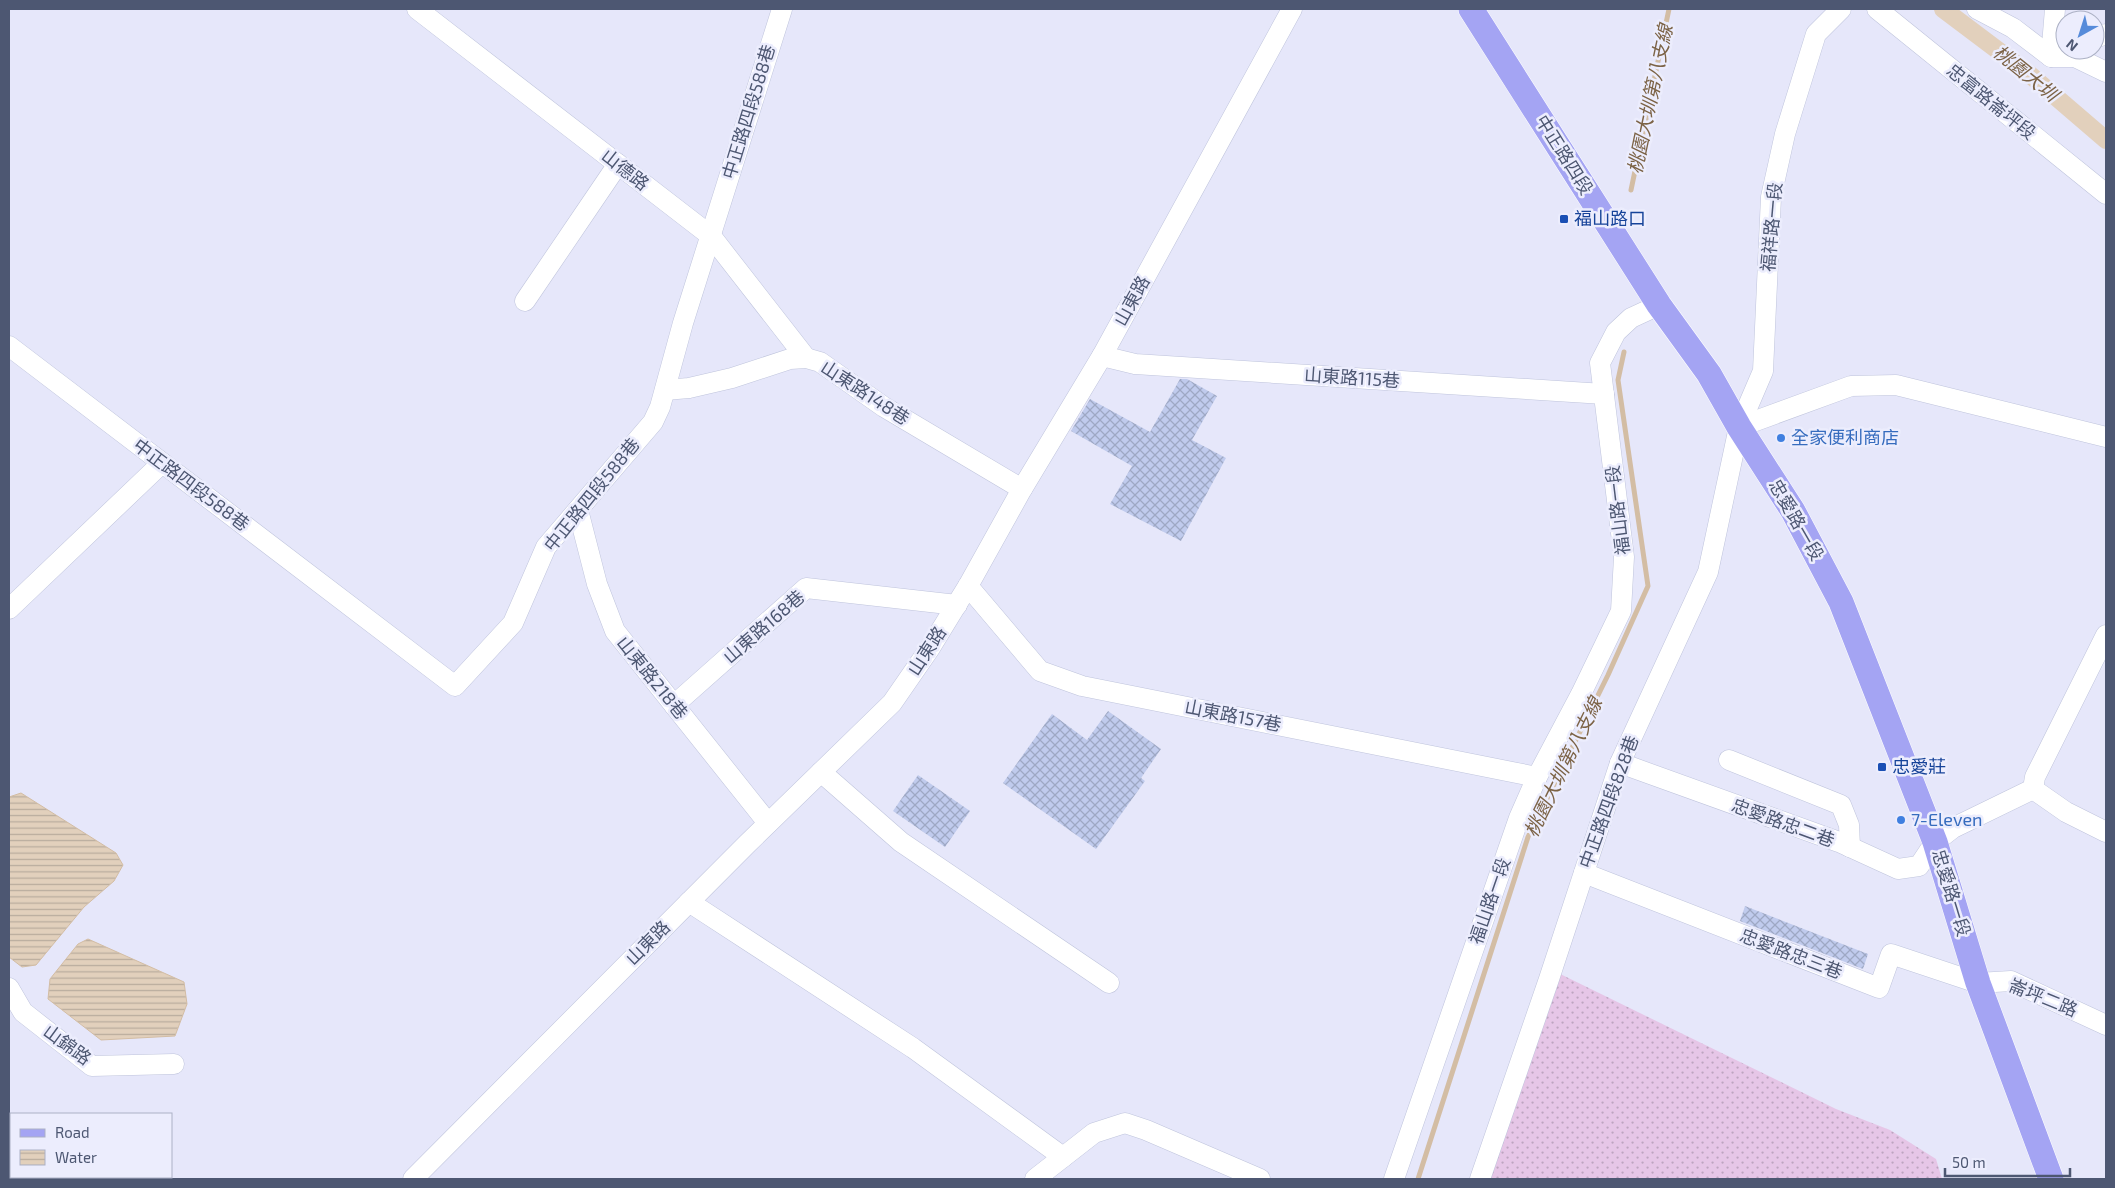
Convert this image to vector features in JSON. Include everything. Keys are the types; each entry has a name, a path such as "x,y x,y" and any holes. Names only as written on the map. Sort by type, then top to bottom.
{"main road":[{"name":"中正路四段","path":"1471,9 1659,305 1709,374 1739,427"},
{"name":"忠愛路一段","path":"1739,427 1793,511 1841,602 1935,842 1978,983 2051,1179"}],"street":[{"name":"山德路","path":"417,9 711,236 806,358"},
{"name":"中正路四段588巷","path":"9,346 455,686 513,623 546,547 653,422 665,390 782,9"},
{"name":"山東路","path":"412,1179 768,823 892,703 930,648 968,586 1022,489 1102,356 1292,9"},
{"name":"福祥路一段","path":"1739,427 1762,370 1771,197 1785,134 1816,34 1841,9"},
{"name":"忠富路崙坪段","path":"1877,9 2106,194"},
{"path":"1977,9 2013,28 2051,58 2055,57"},
{"path":"2051,58 2055,9"},
{"path":"2087,60 2106,72"},
{"path":"525,301 618,164"},
{"name":"福山路一段","path":"1394,1179 1519,818 1537,777 1581,694 1621,611 1624,557 1600,363 1616,332 1631,318 1659,305"},
{"name":"山東路115巷","path":"1102,356 1135,364 1604,394"},
{"name":"山東路148巷","path":"665,390 689,388 732,378 790,359 806,358 820,362 884,407 1022,489"},
{"path":"1739,427 1851,386 1896,385 2106,437"},
{"name":"中正路四段828巷","path":"1480,1179 1620,763 1708,572 1739,427"},
{"path":"9,608 162,463"},
{"name":"山東路218巷","path":"578,510 597,584 615,631 768,823"},
{"name":"山東路157巷","path":"968,586 1040,671 1082,686 1537,777"},
{"name":"山東路168巷","path":"674,705 806,588 957,604"},
{"path":"2106,634 2035,777 2033,789 2066,812 2106,832"},
{"path":"1729,760 1842,805 1849,825 1850,847"},
{"name":"忠愛路忠二巷","path":"1620,763 1850,847 1898,869 1919,866 1935,842 1953,828 2033,789"},
{"path":"821,772 901,842 1109,983"},
{"name":"忠愛路忠三巷","path":"1584,873 1879,988 1891,954 1978,983"},
{"path":"689,902 912,1048 1063,1157"},
{"name":"崙坪二路","path":"1978,983 2011,981 2106,1025"},
{"name":"山錦路","path":"9,988 23,1012 92,1066 174,1064"},
{"path":"1035,1179 1094,1133 1125,1123 1146,1130 1260,1179"}],"shaded area":[{"path":"1550,969 1836,1109 1890,1130 1936,1159 1942,1179 1480,1179"}],"water":[{"path":"21,793 116,853 123,865 114,881 84,907 36,965 22,967 9,957 9,797"},
{"path":"88,939 184,982 187,1004 175,1036 101,1040 48,999 50,979 78,944"}],"building":[{"path":"1180,379 1187,379 1217,396 1192,440 1226,458 1181,541 1110,504 1132,466 1071,431 1090,399 1150,432"},
{"path":"1108,711 1161,749 1141,778 1145,781 1096,849 1003,783 1052,714 1087,740"},
{"path":"918,775 970,811 945,847 893,811"},
{"path":"1745,906 1868,954 1863,969 1740,921"}],"waterway":[{"name":"桃園大圳第八支線","path":"1631,190 1669,9"},
{"name":"桃園大圳","path":"1943,9 2028,73 2106,140"},
{"name":"桃園大圳第八支線","path":"1418,1179 1528,837 1608,675 1648,586 1618,380 1624,352"}],"place":[{"name":"福山路口","path":"1564,219"},
{"name":"全家便利商店","path":"1781,438"},
{"name":"忠愛莊","path":"1882,767"},
{"name":"7-Eleven","path":"1901,820"}]}
